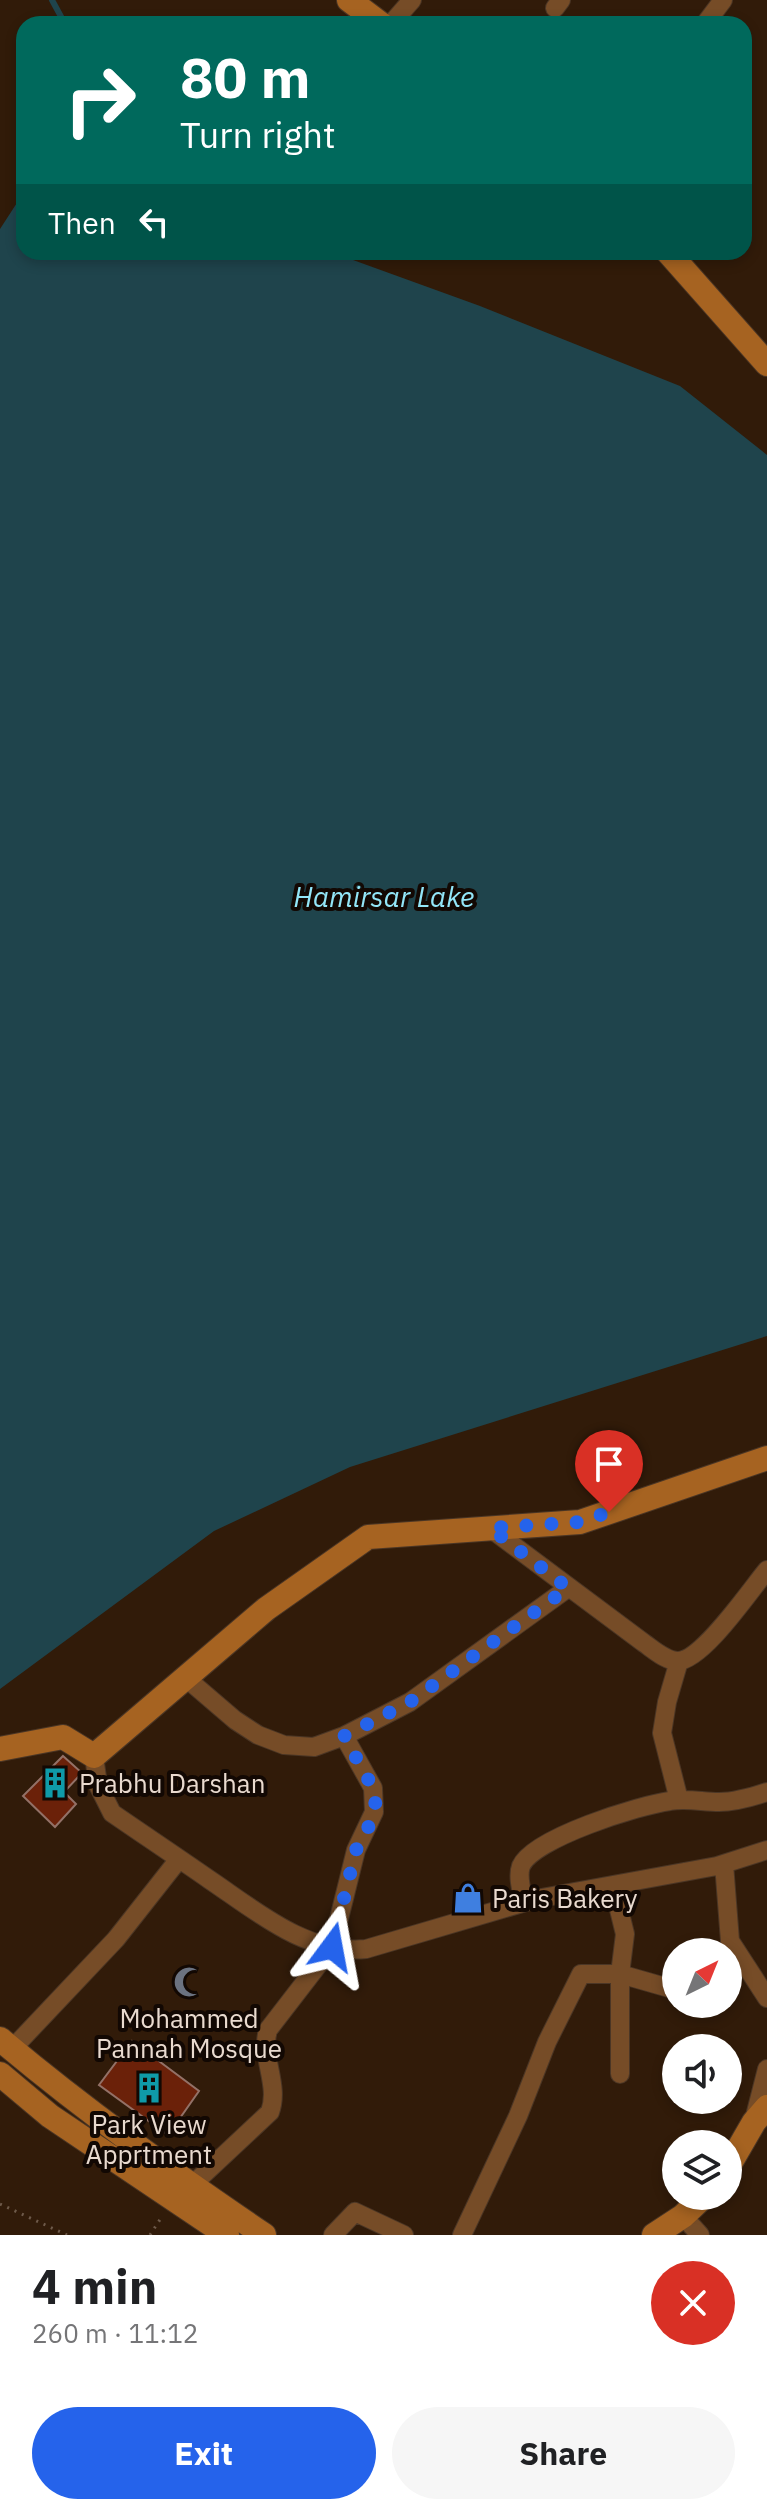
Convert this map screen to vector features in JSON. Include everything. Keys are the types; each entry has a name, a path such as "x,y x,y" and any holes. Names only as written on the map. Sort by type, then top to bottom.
{"street":[{"path":"349,0 370,16"},
{"path":"398,16 412,0"},
{"path":"675,260 767,364"},
{"path":"94,1756 266,1609 368,1537 580,1522 767,1458"},
{"path":"490,1528 644,1643 667,1658 679,1661 699,1651 767,1570"},
{"path":"186,1678 235,1720 271,1740 284,1745 314,1747 344,1736 410,1702 568,1588"},
{"path":"679,1661 662,1733 679,1800"},
{"path":"191,2186 270,2112 274,2099 265,2041 268,2030 332,1947 356,1850 370,1824 376,1800 373,1788 344,1736"},
{"path":"0,1749 63,1737 94,1756"},
{"path":"94,1756 98,1785 112,1813 279,1926 347,1951 366,1949 524,1902 724,1864 767,1850"},
{"path":"524,1902 519,1875 520,1868 530,1855 603,1818 679,1800 723,1802 748,1799 767,1792"},
{"path":"179,1859 116,1939 6,2044 66,2095 264,2235"},
{"path":"724,1864 730,1941 767,1998"},
{"path":"613,1885 625,1934 620,1974 620,2074"},
{"path":"462,2235 518,2116 547,2042 581,1974 620,1974 662,1986"},
{"path":"742,2144 760,2115 767,2069"},
{"path":"0,2074 50,2116 227,2235"},
{"path":"654,2235 689,2210"},
{"path":"333,2235 355,2212 404,2235"},
{"path":"683,2216 700,2235"}],"path":[{"path":"0,2204 65,2235"}],"water":[{"name":"Hamirsar Lake","path":"16,204 16,260 353,260 480,306 680,386 767,455 767,1336 350,1467 214,1531 0,1689 0,229"}],"building":[{"name":"Prabhu Darshan","path":"63,1756 82,1773 64,1792 76,1804 55,1827 23,1796"},
{"name":"Park View Apprtment","path":"132,2041 199,2091 168,2135 99,2085"}],"waterway":[{"path":"52,0 61,16"}],"place":[{"name":"Prabhu Darshan","path":"55,1783"},
{"name":"Paris Bakery","path":"468,1898"},
{"name":"Mohammed Pannah Mosque","path":"189,1982"},
{"name":"Park View Apprtment","path":"149,2088"}],"route":[{"path":"332,1947 347,1880 356,1850 370,1824 376,1800 373,1788 344,1736 410,1702 568,1588 490,1528 580,1522 609,1512"}]}
